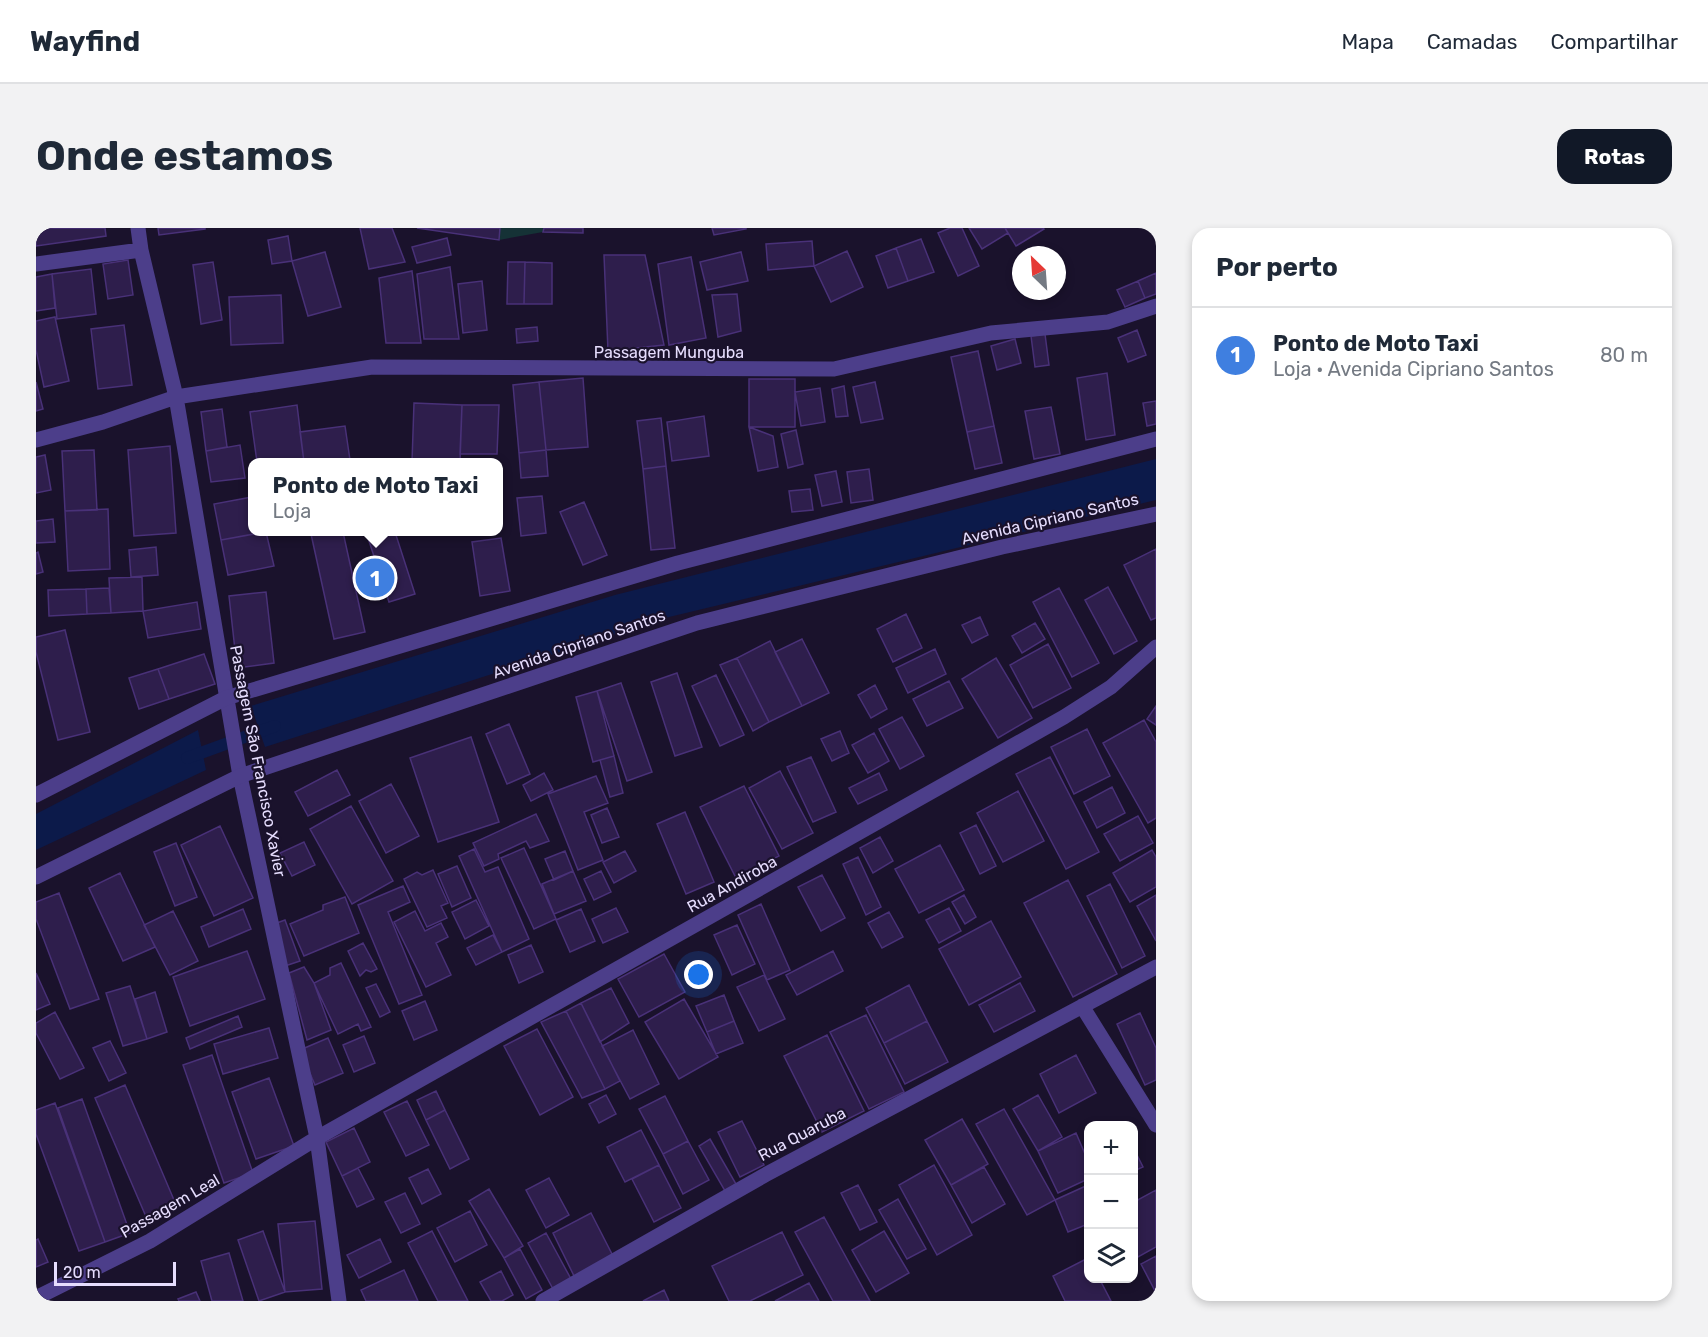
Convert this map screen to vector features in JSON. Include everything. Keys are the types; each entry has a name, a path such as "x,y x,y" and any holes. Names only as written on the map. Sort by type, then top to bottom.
{"street":[{"name":"Passagem São Francisco Xavier","path":"138,228 141,250 176,397 240,776 317,1138 339,1301"},
{"path":"36,264 141,250"},
{"name":"Passagem Munguba","path":"36,440 103,422 176,397 372,367 834,369 991,333 1108,322 1156,306"},
{"path":"36,795 226,698 678,563 1156,439"},
{"name":"Avenida Cipriano Santos","path":"36,877 240,776 697,623 1002,547 1156,514"},
{"name":"Rua Andiroba","path":"317,1138 1064,717 1111,687 1156,647"},
{"name":"Rua Quaruba","path":"543,1301 765,1175 1156,967"},
{"path":"1082,1006 1156,1125"},
{"name":"Passagem Leal","path":"36,1298 150,1241 317,1138"}],"green space":[{"path":"498,228 543,228 543,232 499,240"}],"water":[{"path":"1156,459 1156,500 669,617 265,747 251,706 615,595"},
{"path":"198,730 206,770 36,850 36,814"}],"building":[{"path":"36,228 105,228 106,236 36,246"},
{"path":"158,228 205,228 205,229 159,235"},
{"path":"360,228 392,228 405,262 369,269"},
{"path":"417,228 500,228 499,240"},
{"path":"544,228 583,228 583,233 543,232"},
{"path":"712,228 746,228 746,229 714,235"},
{"path":"950,228 962,228 979,266 958,276 938,233"},
{"path":"969,228 1005,228 1008,233 982,249"},
{"path":"1005,228 1044,229 1016,246"},
{"path":"288,236 292,261 272,264 268,240"},
{"path":"447,238 451,255 417,263 412,247"},
{"path":"921,239 934,272 908,281 896,248"},
{"path":"812,241 814,266 768,270 766,244"},
{"path":"896,248 908,281 888,288 876,256"},
{"path":"847,251 863,287 831,302 814,266"},
{"path":"325,252 341,307 308,316 292,261"},
{"path":"741,252 748,281 707,290 700,262"},
{"path":"604,255 645,255 664,345 608,351"},
{"path":"691,257 706,338 669,345 658,264"},
{"path":"128,260 133,295 108,299 103,264"},
{"path":"213,262 222,320 201,324 193,265"},
{"path":"508,262 525,262 524,304 507,304"},
{"path":"525,262 552,263 552,304 524,304"},
{"path":"450,267 459,339 424,339 417,274"},
{"path":"91,269 96,314 57,319 52,274"},
{"path":"412,271 421,343 386,343 379,278"},
{"path":"1156,273 1156,294 1145,298 1138,281"},
{"path":"52,274 55,308 36,311 36,277"},
{"path":"482,281 487,330 463,333 458,284"},
{"path":"1138,281 1145,298 1125,307 1117,290"},
{"path":"737,294 741,331 718,337 712,295"},
{"path":"281,295 283,343 231,345 229,297"},
{"path":"55,317 69,381 44,387 36,350 36,321"},
{"path":"124,325 132,385 98,389 91,329"},
{"path":"537,327 538,341 517,343 516,329"},
{"path":"1137,330 1146,355 1128,362 1118,338"},
{"path":"1045,334 1049,365 1035,367 1031,336"},
{"path":"1015,339 1021,363 997,370 991,346"},
{"path":"978,351 994,426 967,432 951,357"},
{"path":"1107,373 1115,435 1086,440 1077,378"},
{"path":"583,378 588,447 546,450 539,382"},
{"path":"749,379 795,379 795,427 749,427"},
{"path":"36,382 43,409 36,411"},
{"path":"539,382 546,450 519,453 513,385"},
{"path":"875,382 883,419 861,423 853,387"},
{"path":"844,386 848,416 836,417 832,389"},
{"path":"820,388 825,422 801,426 795,392"},
{"path":"1156,401 1156,424 1147,426 1143,403"},
{"path":"414,403 462,405 460,458 412,458"},
{"path":"297,405 304,458 256,458 250,412"},
{"path":"462,405 499,405 497,454 460,454"},
{"path":"1051,407 1060,454 1034,459 1025,411"},
{"path":"222,409 227,447 206,451 201,412"},
{"path":"704,416 709,456 672,461 667,422"},
{"path":"661,418 666,466 643,469 637,421"},
{"path":"345,426 350,458 303,458 300,432"},
{"path":"994,426 1002,463 975,469 967,432"},
{"path":"749,427 773,436 778,467 758,471"},
{"path":"796,430 803,464 788,468 781,434"},
{"path":"240,445 245,478 211,482 206,451"},
{"path":"170,446 176,533 134,536 128,450"},
{"path":"94,450 97,510 65,511 62,451"},
{"path":"546,450 548,476 521,478 519,453"},
{"path":"45,455 51,490 36,493 36,457"},
{"path":"666,466 675,548 651,550 643,469"},
{"path":"869,469 873,500 851,503 847,472"},
{"path":"836,471 842,502 822,506 815,475"},
{"path":"810,489 813,510 792,512 789,491"},
{"path":"542,496 546,533 521,536 517,498"},
{"path":"248,498 248,535 221,540 214,504"},
{"path":"584,502 607,555 583,565 560,512"},
{"path":"108,509 110,569 68,571 65,511"},
{"path":"53,519 55,542 36,543 36,521"},
{"path":"248,535 267,536 274,566 228,575 221,540"},
{"path":"311,536 344,536 365,632 334,639"},
{"path":"367,536 396,536 415,594 389,602"},
{"path":"501,538 510,591 480,596 472,542"},
{"path":"156,547 158,575 131,577 129,550"},
{"path":"1156,549 1156,618 1151,620 1124,565"},
{"path":"38,552 43,572 36,574 36,553"},
{"path":"142,577 143,611 111,613 109,578"},
{"path":"1108,587 1137,641 1114,654 1085,600"},
{"path":"109,588 111,613 87,614 86,589"},
{"path":"1059,588 1099,663 1072,677 1033,602"},
{"path":"86,589 87,614 49,616 48,590"},
{"path":"266,592 274,663 237,668 229,596"},
{"path":"197,602 201,629 148,638 143,611"},
{"path":"906,614 922,648 893,662 877,629"},
{"path":"980,617 988,635 972,643 962,625"},
{"path":"1035,623 1045,639 1022,653 1012,636"},
{"path":"65,630 90,732 58,740 36,652 36,637"},
{"path":"802,639 829,693 802,706 775,652"},
{"path":"770,641 802,706 769,722 737,658"},
{"path":"1048,644 1071,688 1033,708 1010,665"},
{"path":"935,649 946,674 908,693 896,668"},
{"path":"204,654 215,684 169,699 158,669"},
{"path":"737,658 769,722 753,731 720,665"},
{"path":"996,658 1032,718 998,738 962,679"},
{"path":"158,669 169,699 139,709 129,678"},
{"path":"677,673 702,747 675,756 651,682"},
{"path":"716,675 744,735 720,746 692,686"},
{"path":"949,681 963,708 927,726 913,699"},
{"path":"621,683 652,772 627,781 597,691"},
{"path":"875,685 887,709 871,718 858,695"},
{"path":"597,691 614,756 593,762 576,697"},
{"path":"1156,706 1156,725 1147,719"},
{"path":"902,717 924,756 900,769 879,729"},
{"path":"1144,720 1156,742 1156,818 1148,823 1103,743"},
{"path":"509,724 530,774 507,784 486,734"},
{"path":"1087,729 1110,776 1074,794 1051,747"},
{"path":"840,731 849,753 832,761 821,739"},
{"path":"874,733 889,761 868,773 852,745"},
{"path":"471,737 499,822 438,842 410,758"},
{"path":"614,756 623,793 610,797 600,760"},
{"path":"811,757 836,812 813,822 787,767"},
{"path":"1050,757 1099,852 1066,869 1016,774"},
{"path":"337,770 350,795 308,816 295,792"},
{"path":"780,771 813,833 782,849 749,788"},
{"path":"544,773 553,790 531,801 523,785"},
{"path":"879,773 887,790 858,804 849,788"},
{"path":"596,776 608,803 584,812 603,860 578,870 548,794"},
{"path":"391,784 419,836 386,853 359,801"},
{"path":"744,786 779,856 736,878 700,807"},
{"path":"1112,787 1125,813 1097,828 1084,802"},
{"path":"1018,791 1044,841 1003,862 977,813"},
{"path":"351,806 393,881 352,904 310,829"},
{"path":"607,808 619,837 602,843 591,815"},
{"path":"685,812 714,882 686,894 657,824"},
{"path":"536,814 549,841 530,848 526,841 498,854 499,859 484,866 473,843"},
{"path":"1138,816 1153,843 1120,861 1104,834"},
{"path":"976,825 996,866 980,874 960,833"},
{"path":"220,826 253,898 214,916 181,845"},
{"path":"880,837 893,861 873,873 860,848"},
{"path":"304,842 315,865 292,876 280,853"},
{"path":"176,843 197,897 175,906 154,852"},
{"path":"940,845 964,890 919,913 895,869"},
{"path":"524,848 556,919 534,929 501,858"},
{"path":"474,849 485,872 498,867 529,939 502,952 459,856"},
{"path":"1152,850 1156,857 1156,887 1130,902 1113,873"},
{"path":"565,851 573,871 554,880 545,859"},
{"path":"625,851 636,871 614,883 603,862"},
{"path":"858,857 881,907 866,915 843,864"},
{"path":"457,866 471,898 452,907 438,874"},
{"path":"433,870 448,903 441,906 447,918 427,927 404,879 417,872 422,875"},
{"path":"573,871 586,901 554,914 542,884"},
{"path":"601,871 611,892 594,900 584,879"},
{"path":"120,873 155,947 123,961 89,888"},
{"path":"822,875 845,918 821,931 798,887"},
{"path":"1068,880 1117,974 1073,997 1024,903"},
{"path":"1110,884 1145,956 1122,968 1087,896"},
{"path":"403,886 410,902 388,912 422,995 399,1004 358,905"},
{"path":"59,893 99,999 70,1009 36,919 36,902"},
{"path":"964,895 976,917 965,924 952,902"},
{"path":"1156,895 1156,941 1137,906"},
{"path":"345,897 359,933 304,956 290,924 323,910 323,905"},
{"path":"476,900 489,926 465,939 452,912"},
{"path":"761,904 790,970 767,980 738,915"},
{"path":"616,908 628,932 603,943 592,919"},
{"path":"949,908 961,931 939,943 926,920"},
{"path":"243,909 251,929 209,947 201,927"},
{"path":"581,909 595,941 570,952 556,920"},
{"path":"173,911 198,961 170,975 144,925"},
{"path":"415,911 425,931 441,923 448,937 436,943 451,975 426,987 394,922"},
{"path":"889,912 903,937 882,948 868,923"},
{"path":"285,920 300,961 285,966 274,924"},
{"path":"991,921 1021,977 969,1005 939,949"},
{"path":"737,925 755,964 732,975 714,935"},
{"path":"493,935 502,952 476,965 467,948"},
{"path":"363,943 377,969 371,972 366,970 360,976 348,951"},
{"path":"531,945 543,972 519,983 508,955"},
{"path":"247,951 265,999 190,1026 173,977"},
{"path":"833,951 843,971 797,995 786,975"},
{"path":"664,954 685,992 639,1017 618,979"},
{"path":"341,963 371,1027 361,1031 358,1024 338,1034 314,983 330,975 330,968"},
{"path":"304,967 314,983 331,1030 307,1040 289,973"},
{"path":"36,973 50,1004 36,1010"},
{"path":"764,975 785,1019 759,1031 737,987"},
{"path":"1020,983 1035,1011 994,1032 979,1005"},
{"path":"376,984 390,1012 380,1017 366,988"},
{"path":"909,985 927,1021 884,1043 866,1008"},
{"path":"130,986 147,1039 123,1046 106,993"},
{"path":"611,988 629,1023 600,1042 581,1003"},
{"path":"155,992 167,1032 147,1039 135,999"},
{"path":"724,995 734,1021 707,1032 696,1006"},
{"path":"684,999 718,1057 679,1079 645,1022"},
{"path":"425,1001 437,1030 414,1040 402,1011"},
{"path":"581,1003 620,1081 605,1089 566,1011"},
{"path":"581,1003 620,1081 605,1089 566,1011"},
{"path":"566,1011 605,1089 582,1098 541,1022"},
{"path":"55,1012 84,1068 60,1079 36,1033 36,1023"},
{"path":"1140,1013 1156,1048 1156,1080 1145,1085 1117,1024"},
{"path":"866,1015 904,1092 869,1109 830,1032"},
{"path":"238,1016 242,1027 190,1049 186,1038"},
{"path":"734,1021 743,1043 716,1054 707,1032"},
{"path":"927,1021 948,1062 905,1084 884,1043"},
{"path":"269,1028 278,1058 223,1074 214,1044"},
{"path":"537,1029 573,1097 540,1115 504,1046"},
{"path":"633,1030 659,1084 630,1099 602,1046"},
{"path":"827,1035 864,1111 822,1132 784,1056"},
{"path":"364,1036 375,1063 354,1072 343,1045"},
{"path":"328,1038 343,1073 315,1085 300,1050"},
{"path":"110,1041 126,1073 109,1081 93,1048"},
{"path":"212,1055 253,1173 224,1183 183,1065"},
{"path":"1076,1055 1096,1093 1059,1113 1040,1074"},
{"path":"269,1078 294,1146 256,1159 232,1092"},
{"path":"125,1085 177,1207 147,1219 95,1098"},
{"path":"436,1091 445,1110 426,1120 417,1100"},
{"path":"606,1095 616,1114 599,1123 589,1104"},
{"path":"1038,1095 1062,1137 1038,1151 1013,1109"},
{"path":"665,1096 688,1141 663,1154 639,1109"},
{"path":"82,1099 130,1233 105,1242 58,1108"},
{"path":"407,1101 429,1145 406,1156 384,1112"},
{"path":"55,1103 105,1242 79,1251 36,1134 36,1110"},
{"path":"1004,1109 1055,1200 1027,1215 976,1124"},
{"path":"445,1110 469,1159 450,1169 426,1120"},
{"path":"962,1119 988,1164 951,1185 925,1140"},
{"path":"742,1121 764,1165 740,1177 718,1132"},
{"path":"354,1128 370,1162 342,1176 326,1142"},
{"path":"641,1130 659,1165 625,1182 607,1147"},
{"path":"1076,1133 1084,1152 1084,1181 1058,1193 1038,1151"},
{"path":"710,1139 736,1184 725,1191 699,1146"},
{"path":"688,1141 709,1180 683,1194 663,1154"},
{"path":"1138,1157 1143,1167 1138,1169"},
{"path":"659,1165 681,1208 654,1222 632,1179"},
{"path":"934,1165 972,1235 937,1255 899,1185"},
{"path":"984,1167 1005,1204 972,1223 951,1185"},
{"path":"358,1168 374,1199 357,1207 342,1176"},
{"path":"428,1169 441,1194 422,1204 409,1178"},
{"path":"549,1178 569,1215 546,1228 526,1190"},
{"path":"858,1185 877,1222 860,1230 841,1193"},
{"path":"1084,1187 1084,1226 1068,1232 1055,1200"},
{"path":"489,1189 523,1246 504,1258 469,1201"},
{"path":"1156,1190 1156,1247 1138,1257 1138,1229 1138,1200"},
{"path":"405,1193 420,1224 401,1233 385,1202"},
{"path":"898,1199 926,1249 907,1259 879,1210"},
{"path":"470,1211 487,1245 455,1262 437,1228"},
{"path":"591,1213 614,1258 575,1278 553,1233"},
{"path":"824,1217 870,1301 833,1301 795,1232"},
{"path":"315,1221 322,1289 285,1292 278,1224"},
{"path":"263,1231 285,1292 259,1301 238,1240"},
{"path":"432,1231 468,1301 438,1301 408,1243"},
{"path":"884,1231 909,1273 876,1292 852,1250"},
{"path":"782,1232 803,1275 750,1301 729,1301 712,1266"},
{"path":"546,1233 571,1279 553,1289 528,1243"},
{"path":"38,1239 48,1262 36,1267 36,1240"},
{"path":"380,1239 391,1262 359,1278 347,1255"},
{"path":"520,1249 542,1290 526,1299 504,1258"},
{"path":"229,1253 243,1301 212,1301 201,1261"},
{"path":"1156,1256 1156,1293 1141,1264"},
{"path":"1084,1260 1084,1283 1102,1283 1111,1301 1065,1301 1053,1276"},
{"path":"404,1270 418,1301 366,1301 361,1290"},
{"path":"501,1271 513,1295 502,1301 491,1301 480,1282"},
{"path":"809,1283 819,1301 775,1301"},
{"path":"664,1290 669,1301 643,1301"},
{"path":"196,1292 200,1301 179,1301 178,1299"}],"waterway":[{"path":"187,758 275,726"}],"place":[{"name":"Ponto de Moto Taxi","path":"375,578"}]}
